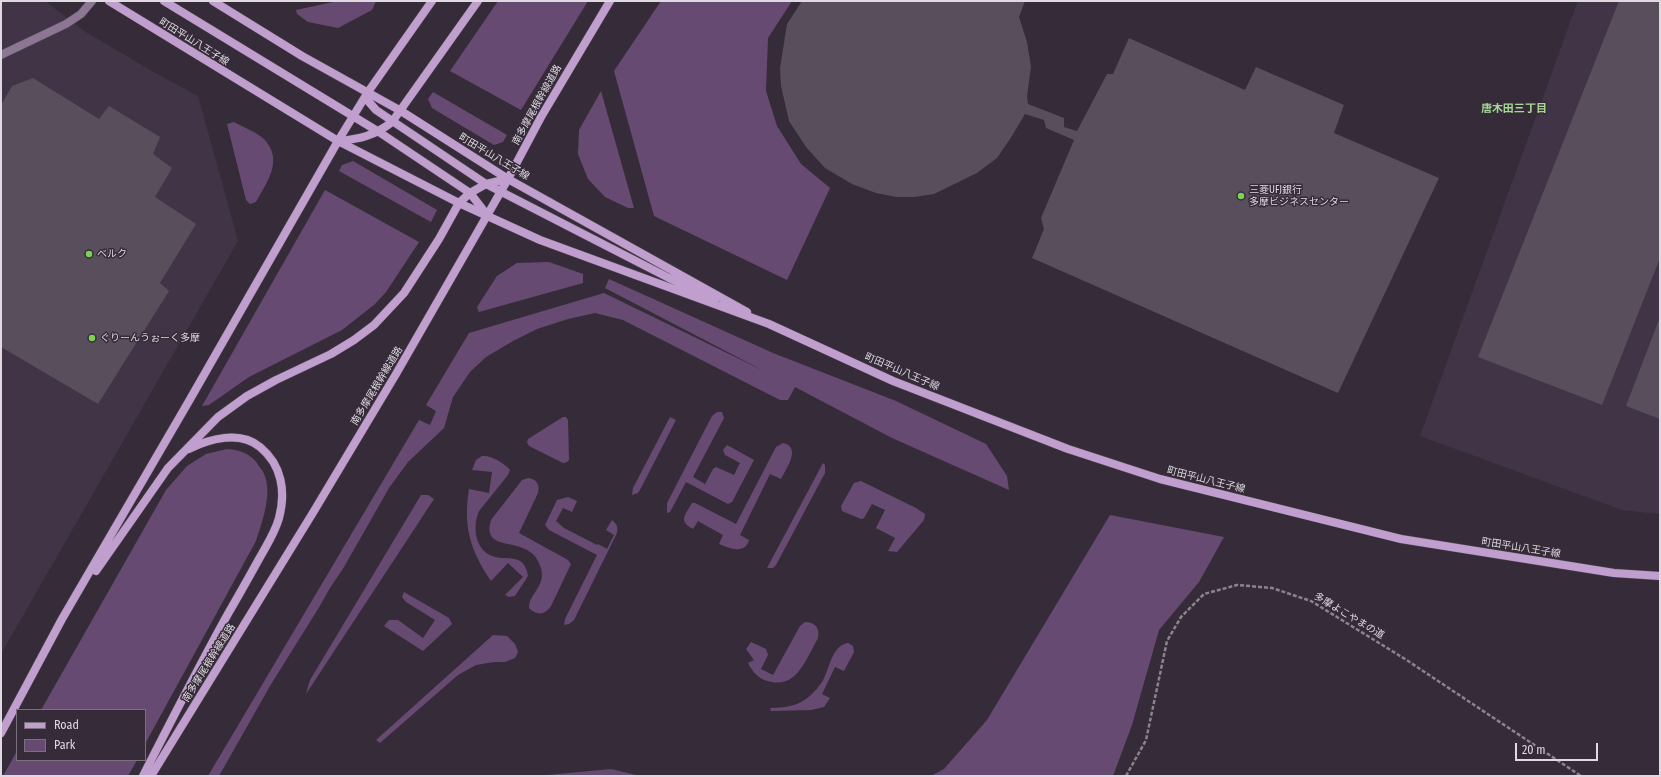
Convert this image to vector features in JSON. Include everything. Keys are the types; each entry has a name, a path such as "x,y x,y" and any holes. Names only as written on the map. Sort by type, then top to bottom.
{"main road":[{"name":"町田平山八王子線","path":"109,1 338,141 459,204 487,215 540,240 769,324"},
{"path":"164,1 379,132 470,193 487,215"},
{"name":"町田平山八王子線","path":"213,1 302,56 401,111 508,179 769,324 893,381 1068,449 1160,478 1402,539 1614,573 1660,576"},
{"path":"1,733 62,619 353,115 432,1"},
{"path":"338,141 355,140 379,132 392,122 478,1"},
{"name":"南多摩尾根幹線道路","path":"151,776 380,402 436,307 541,117 610,1"},
{"path":"368,92 369,102 376,110 486,184 669,278 769,324"},
{"path":"62,619 168,468 182,452 218,417 247,396 276,380 331,354 354,340 374,325 404,293 439,239 459,204 470,193 486,184 508,179"},
{"path":"143,776 169,723 220,628 274,533 279,519 281,505 282,483 277,467 269,455 259,445 245,439 230,437 201,443 182,452"}],"lane":[{"path":"1,55 66,24 81,14 92,1"}],"path":[{"name":"多摩よこやまの道","path":"1126,776 1146,740 1167,641 1182,617 1204,594 1237,585 1272,588 1311,601 1405,659 1581,776"}],"shaded area":[{"name":"ぐりーんうぉーく多摩","path":"1,1 45,1 84,31 198,96 238,241 1,654"},
{"path":"1578,1 1660,1 1660,514 1622,510 1420,436"}],"green space":[{"path":"338,1 376,1 372,10 338,28 308,22 297,14 296,10"},
{"path":"498,1 588,1 521,110 450,71"},
{"path":"661,1 792,1 768,38 766,91 777,126 801,164 830,188 787,280 654,216 614,71"},
{"path":"601,91 634,208 628,208 605,197 588,179 578,154 579,130"},
{"path":"433,92 507,135 503,142 494,145 432,108 428,99"},
{"path":"234,122 261,136 270,147 273,155 272,171 269,179 256,202 250,204 246,200 227,124"},
{"path":"353,161 437,210 431,222 339,171 342,165"},
{"path":"325,190 419,242 386,292 375,304 342,330 249,377 209,405 202,406"},
{"path":"549,262 583,274 583,283 479,312 477,307 497,276 517,263"},
{"path":"609,279 773,353 896,401 986,444 1007,476 1009,490 892,438 795,387 788,400 780,400 623,320 595,313 568,319 537,329 486,357 470,372 453,397 444,428 408,462 389,488 344,567 270,686 219,776 208,776 419,420 430,425 436,411 426,405 469,333 604,293 764,371 605,288"},
{"path":"717,412 722,412 724,418 693,477 705,484 713,469 716,467 734,475 740,463 725,455 723,450 727,445 754,460 732,502 728,504 686,482 670,512 667,513 667,503 712,416"},
{"path":"563,417 566,417 568,420 569,460 563,463 529,446 527,442 528,439"},
{"path":"670,417 676,420 641,488 638,493 632,495 633,488"},
{"path":"783,443 789,445 791,449 791,459 781,479 770,474 740,535 749,540 744,548 736,549 719,544 723,535 698,521 693,529 688,526 684,518 692,503 695,503 736,524 776,447"},
{"path":"227,449 236,450 247,454 254,460 263,471 266,482 266,508 256,541 146,742 146,709 42,709 166,490 187,466 206,454"},
{"path":"482,456 497,460 510,470 508,475 479,511 476,531 479,544 488,554 495,557 517,560 522,562 524,565 528,576 515,596 509,597 505,595 523,577 508,563 491,581 478,559 470,537 467,515 469,489 489,493 492,472 472,470 476,460"},
{"path":"823,463 825,465 825,473 776,565 773,568 767,568"},
{"path":"528,478 536,481 539,490 519,533 568,560 571,564 551,606 544,613 532,611 529,608 542,575 541,568 536,557 527,550 518,546 499,542 493,538 490,531 491,520 522,480"},
{"path":"861,481 916,508 925,514 924,520 897,552 888,551 895,538 876,528 885,510 872,504 864,518 861,519 842,511 841,506 854,483"},
{"path":"421,495 428,495 434,499 306,694 310,680"},
{"path":"568,497 577,501 572,512 563,508 556,521 564,528 607,549 614,535 606,530 612,520 616,524 617,533 574,620 569,624 564,625 565,619 597,555 549,530 545,525 557,500"},
{"path":"1110,515 1224,537 1199,582 1159,630 1132,725 1113,776 931,776 944,769 987,720"},
{"path":"404,592 449,618 452,624 423,651 384,626 389,620 398,620 423,638 435,620 406,602 402,597"},
{"path":"805,622 812,623 816,626 818,638 801,669 789,680 781,682 764,680 758,676 748,663 754,660 746,649 751,642 766,649 768,655 761,669 773,675 800,626"},
{"path":"493,635 507,636 515,644 518,652 515,658 505,662 476,665 458,675 380,743 376,740"},
{"path":"848,643 853,646 854,652 844,671 835,667 822,694 830,698 824,707 811,710 771,711 770,708 797,704 811,695 825,677 834,653 842,645"},
{"path":"16,753 16,761 136,761 128,776 3,776"},
{"path":"611,769 640,776 537,776"}],"building":[{"name":"三菱UFJ銀行 多摩ビジネスセンター","path":"802,1 1025,1 1019,17 1027,42 1031,67 1027,96 1028,104 1064,118 1064,127 1077,131 1107,74 1113,74 1129,38 1245,90 1256,67 1344,105 1334,133 1439,178 1338,393 1032,258 1044,229 1041,218 1074,140 1046,128 1044,120 1025,114 997,158 977,173 934,194 914,197 896,197 876,193 852,184 825,168 806,147 789,121 781,86 780,68 787,24"},
{"path":"1619,1 1660,1 1660,258 1602,405 1478,357"},
{"name":"ベルク","path":"33,78 99,119 109,106 160,137 153,154 172,168 155,197 196,224 160,283 169,291 98,404 1,347 1,105 12,86"},
{"path":"1660,317 1660,419 1626,406"}],"place":[{"name":"三菱UFJ銀行 多摩ビジネスセンター","path":"1241,196"},
{"name":"ベルク","path":"89,254"},
{"name":"ぐりーんうぉーく多摩","path":"92,338"}],"district":[{"name":"唐木田三丁目","path":"1514,109"}]}
